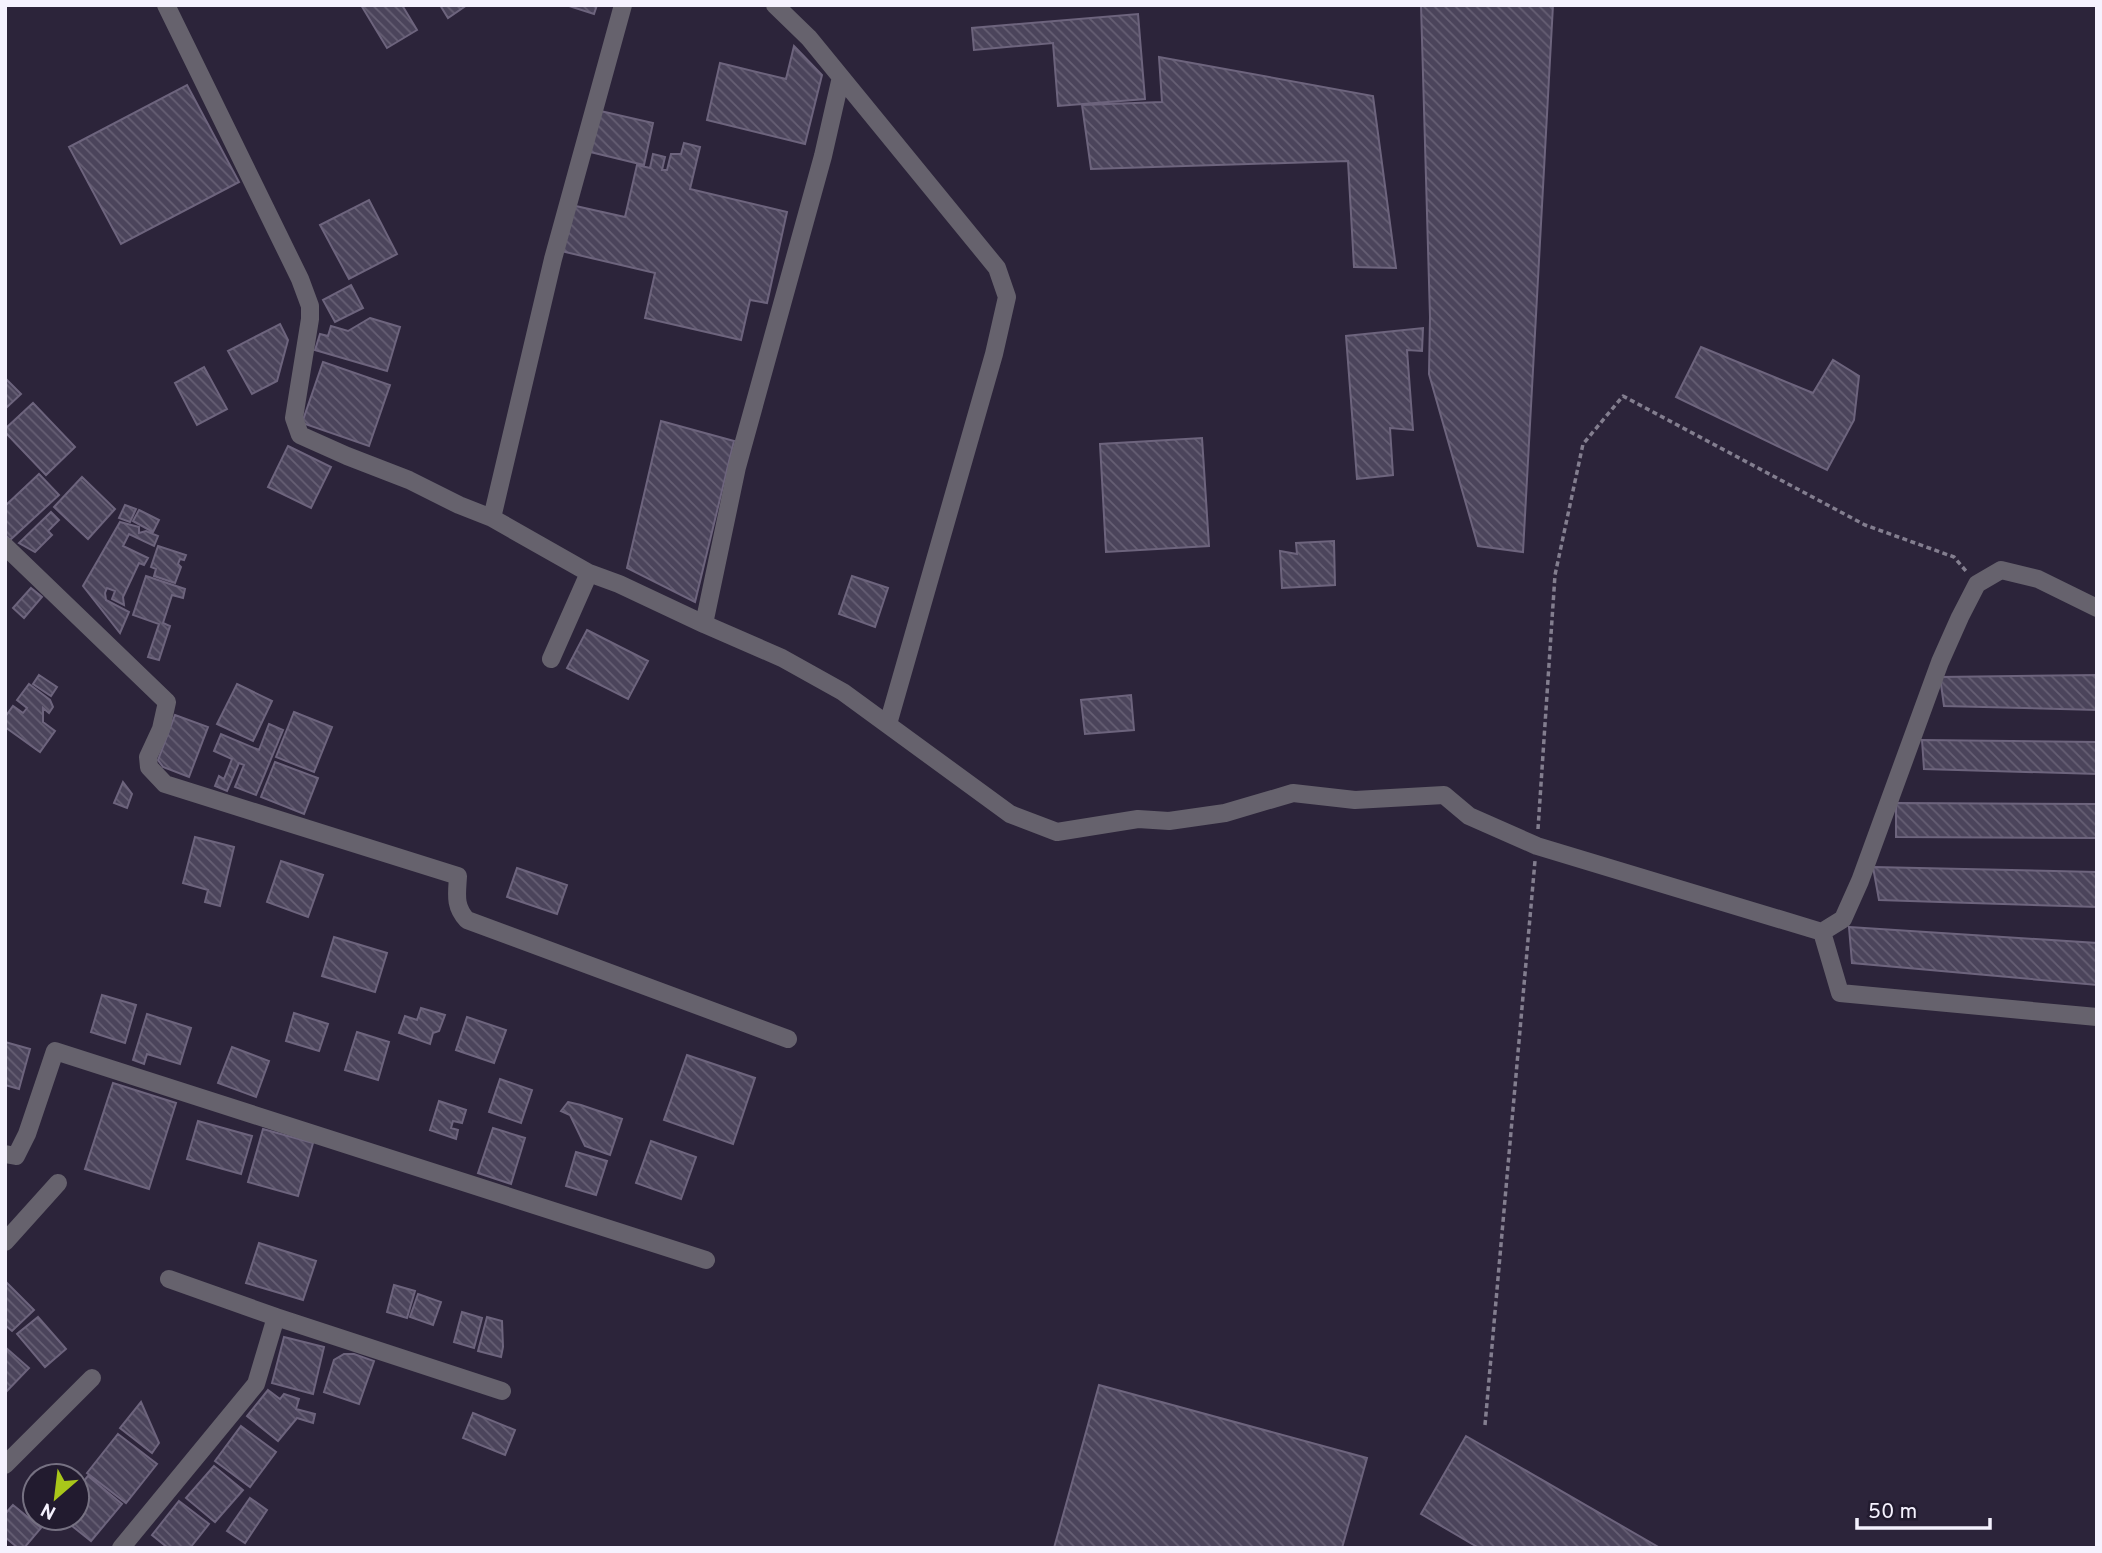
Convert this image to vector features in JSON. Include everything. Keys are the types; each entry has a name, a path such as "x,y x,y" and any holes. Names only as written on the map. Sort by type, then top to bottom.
{"street":[{"path":"166,5 300,279 310,306 294,418 300,435 492,518 589,573 619,584 794,665 843,692 1010,814 1058,832 1138,819 1169,821 1225,813 1293,793 1355,800 1444,795 1469,816 1536,846 1822,932 1843,919 1860,881 1940,662 1977,584 2001,570 2038,579 2097,608"},
{"path":"492,518 553,260 624,5"},
{"path":"775,5 809,38 998,268 1007,297 991,367 888,724"},
{"path":"704,624 737,467 823,156 841,77"},
{"path":"5,546 167,702 161,729 148,757 149,767 165,784 458,876 456,902 459,912 467,920 788,1039"},
{"path":"551,659 589,573"},
{"path":"1822,932 1840,993 2097,1017"},
{"path":"5,1153 16,1156 27,1133 55,1051 706,1260"},
{"path":"5,1242 58,1183"},
{"path":"169,1279 502,1391"},
{"path":"121,1548 256,1384 276,1317"},
{"path":"5,1465 92,1378"}],"path":[{"path":"1485,1425 1536,846 1555,575 1583,444 1623,396 1866,525 1954,557 1977,584"}],"building":[{"path":"361,5 402,5 417,30 387,48"},
{"path":"440,5 467,5 448,18"},
{"path":"566,5 597,5 594,14"},
{"path":"1421,5 1553,5 1523,552 1478,546 1429,374 1430,317"},
{"path":"1138,14 1145,99 1058,106 1053,43 974,50 972,28"},
{"path":"794,46 822,75 805,144 707,120 720,63 786,79"},
{"path":"1159,57 1373,96 1396,268 1354,267 1348,161 1091,169 1082,105 1162,102"},
{"path":"187,85 239,182 121,244 69,147"},
{"path":"596,110 653,123 644,165 586,151"},
{"path":"684,143 700,147 690,189 787,212 767,303 750,300 741,340 645,318 655,273 561,251 571,205 625,217 637,165 650,168 653,154 665,157 662,170 667,170 671,154 681,154"},
{"path":"369,200 397,254 349,279 320,225"},
{"path":"351,285 363,308 335,322 323,300"},
{"path":"370,318 400,327 387,371 315,350 320,334 328,336 331,326 348,331"},
{"path":"280,324 288,340 277,381 252,394 228,351"},
{"path":"1423,328 1422,351 1407,350 1413,430 1390,428 1393,475 1357,479 1346,336"},
{"path":"1701,347 1813,393 1833,360 1859,376 1854,420 1827,470 1676,397"},
{"path":"323,362 390,385 369,446 302,423"},
{"path":"204,367 227,409 197,425 175,383"},
{"path":"5,378 21,394 5,409"},
{"path":"33,403 75,447 46,475 5,432"},
{"path":"661,421 734,441 695,602 627,568"},
{"path":"1202,438 1209,546 1106,552 1100,444"},
{"path":"288,446 331,467 311,508 268,487"},
{"path":"39,474 59,495 10,540 5,535 5,506"},
{"path":"82,477 115,509 88,539 54,507"},
{"path":"125,505 136,509 130,522 119,518"},
{"path":"139,510 159,520 153,532 133,521"},
{"path":"51,512 59,520 48,531 52,535 35,552 19,543"},
{"path":"120,522 139,527 139,533 146,531 158,536 154,546 129,534 123,546 148,558 144,565 139,563 123,597 124,605 112,599 115,591 107,588 105,593 106,600 129,612 120,633 83,586"},
{"path":"1334,541 1335,585 1282,588 1280,551 1297,554 1296,543"},
{"path":"158,546 186,555 178,564 181,567 175,583 154,576 156,569 151,567"},
{"path":"146,576 185,589 183,598 172,595 163,623 170,626 159,660 148,657 159,624 133,615"},
{"path":"852,576 888,588 875,627 839,614"},
{"path":"31,588 42,597 24,618 13,608"},
{"path":"587,630 648,661 628,699 567,668"},
{"path":"39,675 57,687 51,696 33,684"},
{"path":"2097,675 2097,710 1944,706 1940,677"},
{"path":"29,684 50,700 53,707 49,713 43,708 43,722 55,731 40,752 5,727 5,717 13,706 23,713 27,708 17,700"},
{"path":"237,684 272,701 253,741 217,724"},
{"path":"1131,695 1134,730 1085,734 1081,700"},
{"path":"294,712 332,727 314,772 276,757"},
{"path":"175,715 208,727 189,777 163,767 158,760"},
{"path":"269,724 283,730 256,795 235,787 244,765 239,763 227,791 215,786 219,776 224,779 232,759 214,751 221,734 259,750"},
{"path":"1922,740 2097,742 2097,774 1924,769"},
{"path":"275,762 318,778 304,814 261,797"},
{"path":"123,782 132,794 127,808 114,803"},
{"path":"1896,803 2097,804 2097,838 1896,837"},
{"path":"195,837 234,847 220,906 205,902 208,890 183,883"},
{"path":"281,861 323,875 308,917 267,902"},
{"path":"1873,867 2097,872 2097,907 1879,900"},
{"path":"517,868 567,885 557,914 507,897"},
{"path":"1849,927 2097,943 2097,985 1852,963"},
{"path":"334,937 387,953 375,992 322,976"},
{"path":"102,995 136,1005 125,1043 91,1032"},
{"path":"421,1008 445,1015 439,1031 433,1033 430,1044 399,1033 405,1016 417,1020"},
{"path":"294,1013 328,1024 319,1051 286,1041"},
{"path":"147,1014 191,1028 180,1064 147,1054 144,1064 133,1060"},
{"path":"467,1017 506,1030 494,1063 456,1050"},
{"path":"357,1032 389,1042 378,1080 345,1070"},
{"path":"5,1042 30,1049 19,1089 5,1085"},
{"path":"232,1047 269,1061 256,1097 218,1083"},
{"path":"687,1055 755,1078 733,1144 664,1120"},
{"path":"500,1079 532,1090 521,1123 489,1112"},
{"path":"113,1083 176,1103 149,1189 85,1169"},
{"path":"439,1101 466,1110 462,1123 453,1121 451,1128 458,1130 456,1139 430,1130"},
{"path":"568,1102 622,1119 610,1155 585,1146 570,1115 561,1111"},
{"path":"198,1121 252,1136 241,1174 187,1159"},
{"path":"493,1128 525,1138 511,1184 478,1173"},
{"path":"263,1129 313,1143 298,1196 248,1182"},
{"path":"651,1141 696,1157 681,1199 636,1183"},
{"path":"576,1152 607,1161 596,1195 566,1186"},
{"path":"259,1243 316,1261 303,1300 246,1283"},
{"path":"5,1281 34,1310 12,1331 5,1325"},
{"path":"394,1285 415,1291 407,1318 387,1312"},
{"path":"418,1294 441,1302 433,1325 410,1317"},
{"path":"462,1312 482,1318 474,1348 454,1342"},
{"path":"38,1317 66,1349 45,1367 17,1334"},
{"path":"487,1317 502,1321 501,1357 478,1351"},
{"path":"284,1337 324,1347 313,1394 272,1383"},
{"path":"5,1347 29,1368 5,1393"},
{"path":"344,1354 354,1354 374,1361 359,1404 324,1392 334,1360"},
{"path":"1099,1385 1367,1458 1342,1548 1054,1548"},
{"path":"268,1390 280,1399 284,1394 299,1399 296,1409 315,1414 313,1423 297,1418 278,1441 247,1416"},
{"path":"141,1402 159,1443 152,1453 120,1428"},
{"path":"473,1413 515,1430 505,1455 463,1438"},
{"path":"241,1426 276,1452 250,1487 215,1461"},
{"path":"118,1434 157,1464 126,1503 91,1476 91,1468"},
{"path":"1466,1436 1660,1548 1479,1548 1421,1514"},
{"path":"214,1466 243,1490 215,1522 186,1498"},
{"path":"91,1478 122,1504 91,1541 80,1532 91,1532"},
{"path":"250,1498 267,1510 245,1543 227,1531"},
{"path":"179,1501 209,1524 190,1548 168,1548 152,1535"},
{"path":"13,1505 21,1512 21,1532 38,1532 24,1548 18,1548 5,1537 5,1514"}]}
